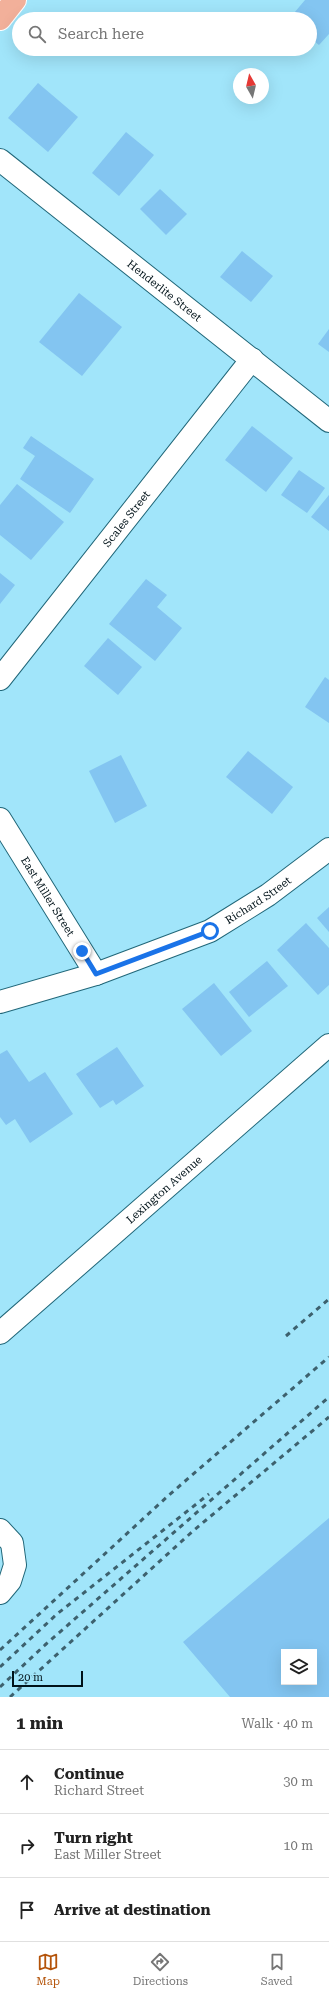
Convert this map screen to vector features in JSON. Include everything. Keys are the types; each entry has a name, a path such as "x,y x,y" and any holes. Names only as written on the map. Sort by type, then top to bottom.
{"main road":[{"path":"0,19 15,0"}],"street":[{"name":"Henderlite Street","path":"0,160 252,359 329,422"},
{"name":"Scales Street","path":"0,679 252,359"},
{"name":"East Miller Street","path":"0,819 96,974"},
{"name":"Richard Street","path":"0,1002 96,974 210,931 268,895 329,849"},
{"name":"Lexington Avenue","path":"0,1333 329,1046"},
{"path":"0,1530 12,1543 15,1565 10,1581 0,1593"}],"building":[{"path":"305,0 329,0 329,34 319,45 317,43 317,12 295,12"},
{"path":"38,83 78,117 48,152 8,118"},
{"path":"126,132 154,155 119,196 92,173"},
{"path":"160,189 187,214 166,235 140,209"},
{"path":"242,251 273,276 251,302 220,277"},
{"path":"79,293 122,327 82,376 39,342"},
{"path":"329,329 329,352 318,344"},
{"path":"252,426 293,458 266,492 225,460"},
{"path":"31,436 94,479 70,513 20,479 35,456 23,448"},
{"path":"299,470 325,488 307,513 281,495"},
{"path":"17,484 64,522 31,560 0,535 0,505"},
{"path":"329,495 329,531 311,517"},
{"path":"0,573 15,585 0,604"},
{"path":"146,579 167,595 157,607 182,628 155,661 109,624"},
{"path":"108,638 142,667 118,695 84,666"},
{"path":"325,677 329,680 329,723 305,707"},
{"path":"248,751 293,787 272,814 226,777"},
{"path":"121,755 147,806 115,823 89,771"},
{"path":"329,907 329,932 317,918"},
{"path":"306,923 329,948 329,985 318,995 277,950"},
{"path":"267,961 288,986 249,1017 229,992"},
{"path":"214,983 252,1031 221,1056 182,1009"},
{"path":"117,1047 144,1086 116,1105 113,1100 100,1108 76,1074"},
{"path":"7,1050 29,1082 45,1072 73,1114 30,1143 15,1119 6,1125 0,1117 0,1054"},
{"path":"329,1518 329,1697 230,1697 183,1642"}],"railway":[{"path":"286,1336 329,1299"},
{"path":"0,1650 169,1495 329,1357"},
{"path":"0,1687 45,1645 329,1397"},
{"path":"10,1697 193,1531 329,1417"},
{"path":"0,1667 57,1614 209,1494"}],"route":[{"path":"82,951 96,974 210,931"}]}
